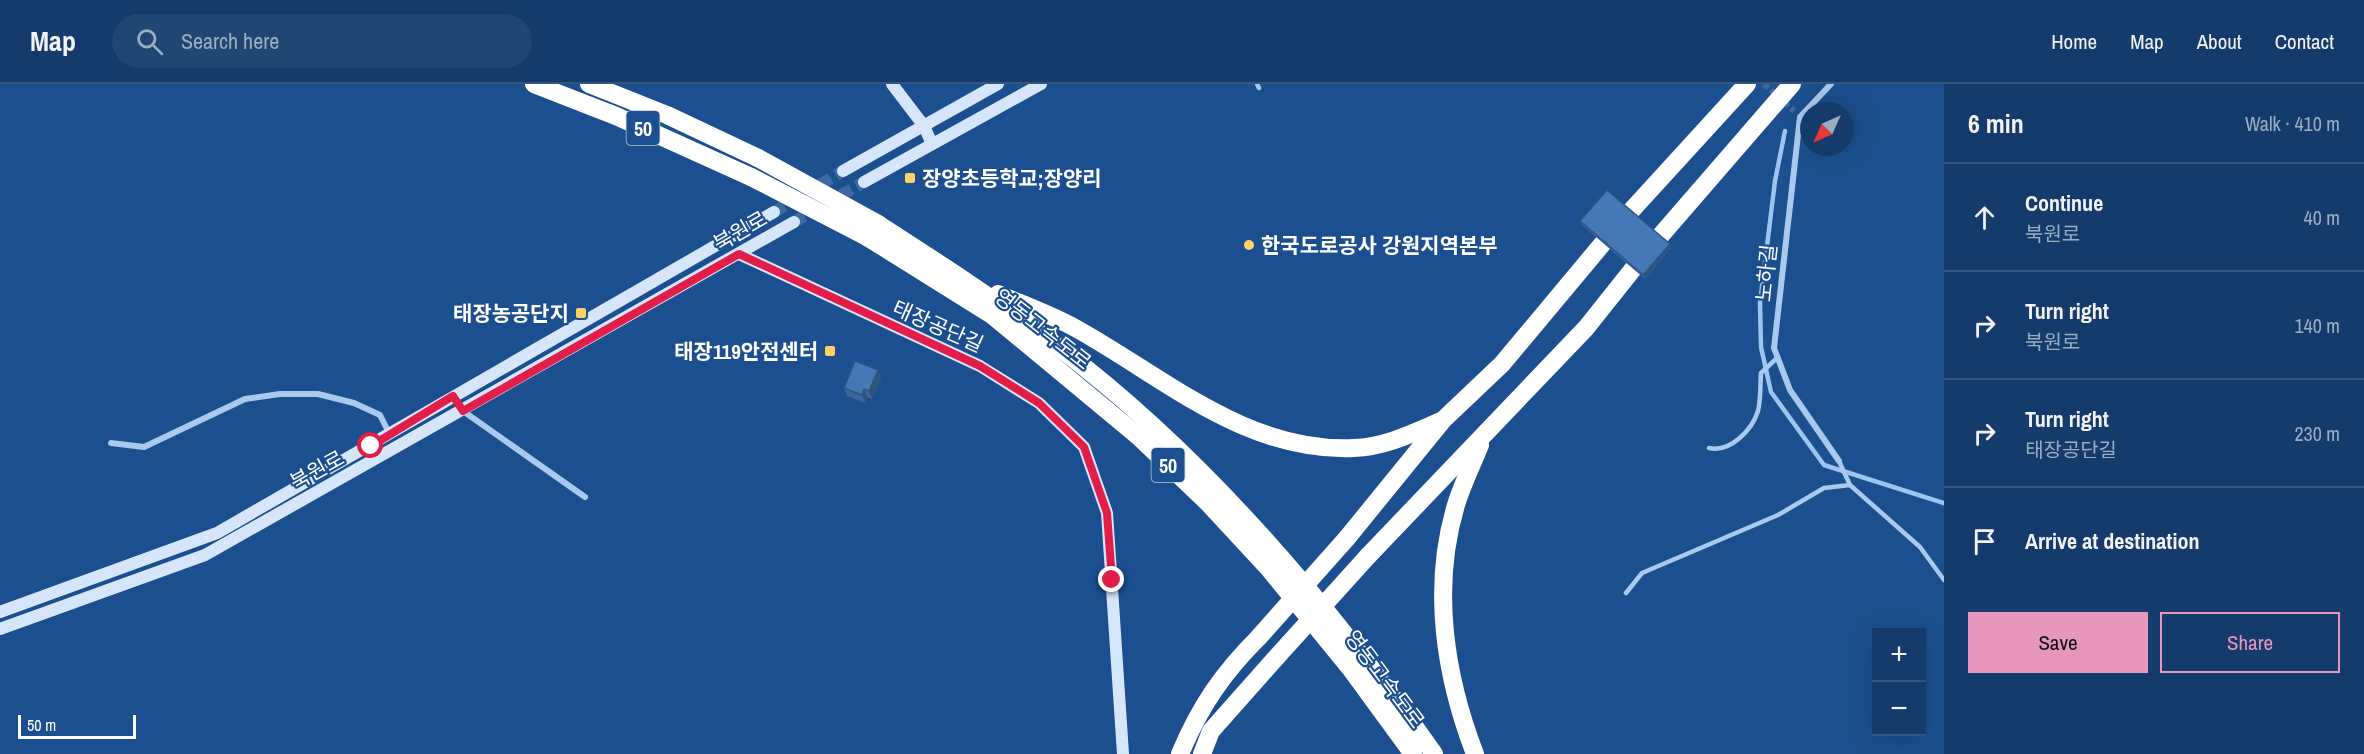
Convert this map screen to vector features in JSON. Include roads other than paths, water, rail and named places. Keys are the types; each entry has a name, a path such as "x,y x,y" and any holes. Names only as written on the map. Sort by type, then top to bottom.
{"highway":[{"name":"영동고속도로","path":"534,84 616,116 872,231 964,279 1063,350 1204,476 1290,569 1346,637 1434,754"},
{"name":"영동고속도로","path":"589,84 667,114 758,159 872,231 992,315 1138,436 1207,502 1270,570 1350,668 1413,754"},
{"path":"1180,754 1202,707 1230,666 1259,637 1347,538 1443,420 1502,364 1619,224 1747,84"},
{"path":"1202,754 1211,731 1368,556 1586,328 1649,249 1792,84"},
{"path":"964,279 1076,328 1226,420 1272,438 1313,447 1355,448 1398,440 1443,420"},
{"path":"1475,754 1451,681 1445,641 1444,601 1446,553 1456,505 1483,436"}],"street":[{"path":"892,84 924,126 932,144"},
{"path":"843,171 998,84"},
{"path":"864,182 1041,84"},
{"path":"1814,102 1831,84"},
{"path":"1794,111 1800,117"},
{"name":"노하길","path":"1800,117 1774,348 1776,359 1790,390 1839,461"},
{"name":"북원로","path":"0,612 201,541 390,435 453,396 774,212"},
{"name":"북원로","path":"0,629 205,555 794,222"},
{"path":"730,238 739,254"},
{"name":"태장공단길","path":"739,254 980,366 1039,403 1084,447 1107,513 1123,754"},
{"path":"111,443 144,447 245,399 280,394 318,394 354,403 380,415 390,435"},
{"path":"453,396 463,411 585,497"}],"lane":[{"path":"1710,448 1717,450 1735,442 1749,428 1757,412 1761,374 1776,359"},
{"path":"1839,461 1849,483 1873,508 1920,547 1944,580"},
{"path":"1626,593 1642,573 1778,515 1824,488 1849,483"}],"waterway":[{"path":"1785,131 1775,181 1760,303 1761,347 1771,392 1824,465 1944,503"}],"tunnel":[{"path":"1764,84 1794,111"},
{"path":"774,212 843,171"},
{"path":"794,222 864,182"}],"place":[{"name":"장양초등학교;장양리","path":"910,178"},
{"name":"한국도로공사 강원지역본부","path":"1249,245"},
{"name":"태장농공단지","path":"581,313"},
{"name":"태장119안전센터","path":"830,351"}]}
